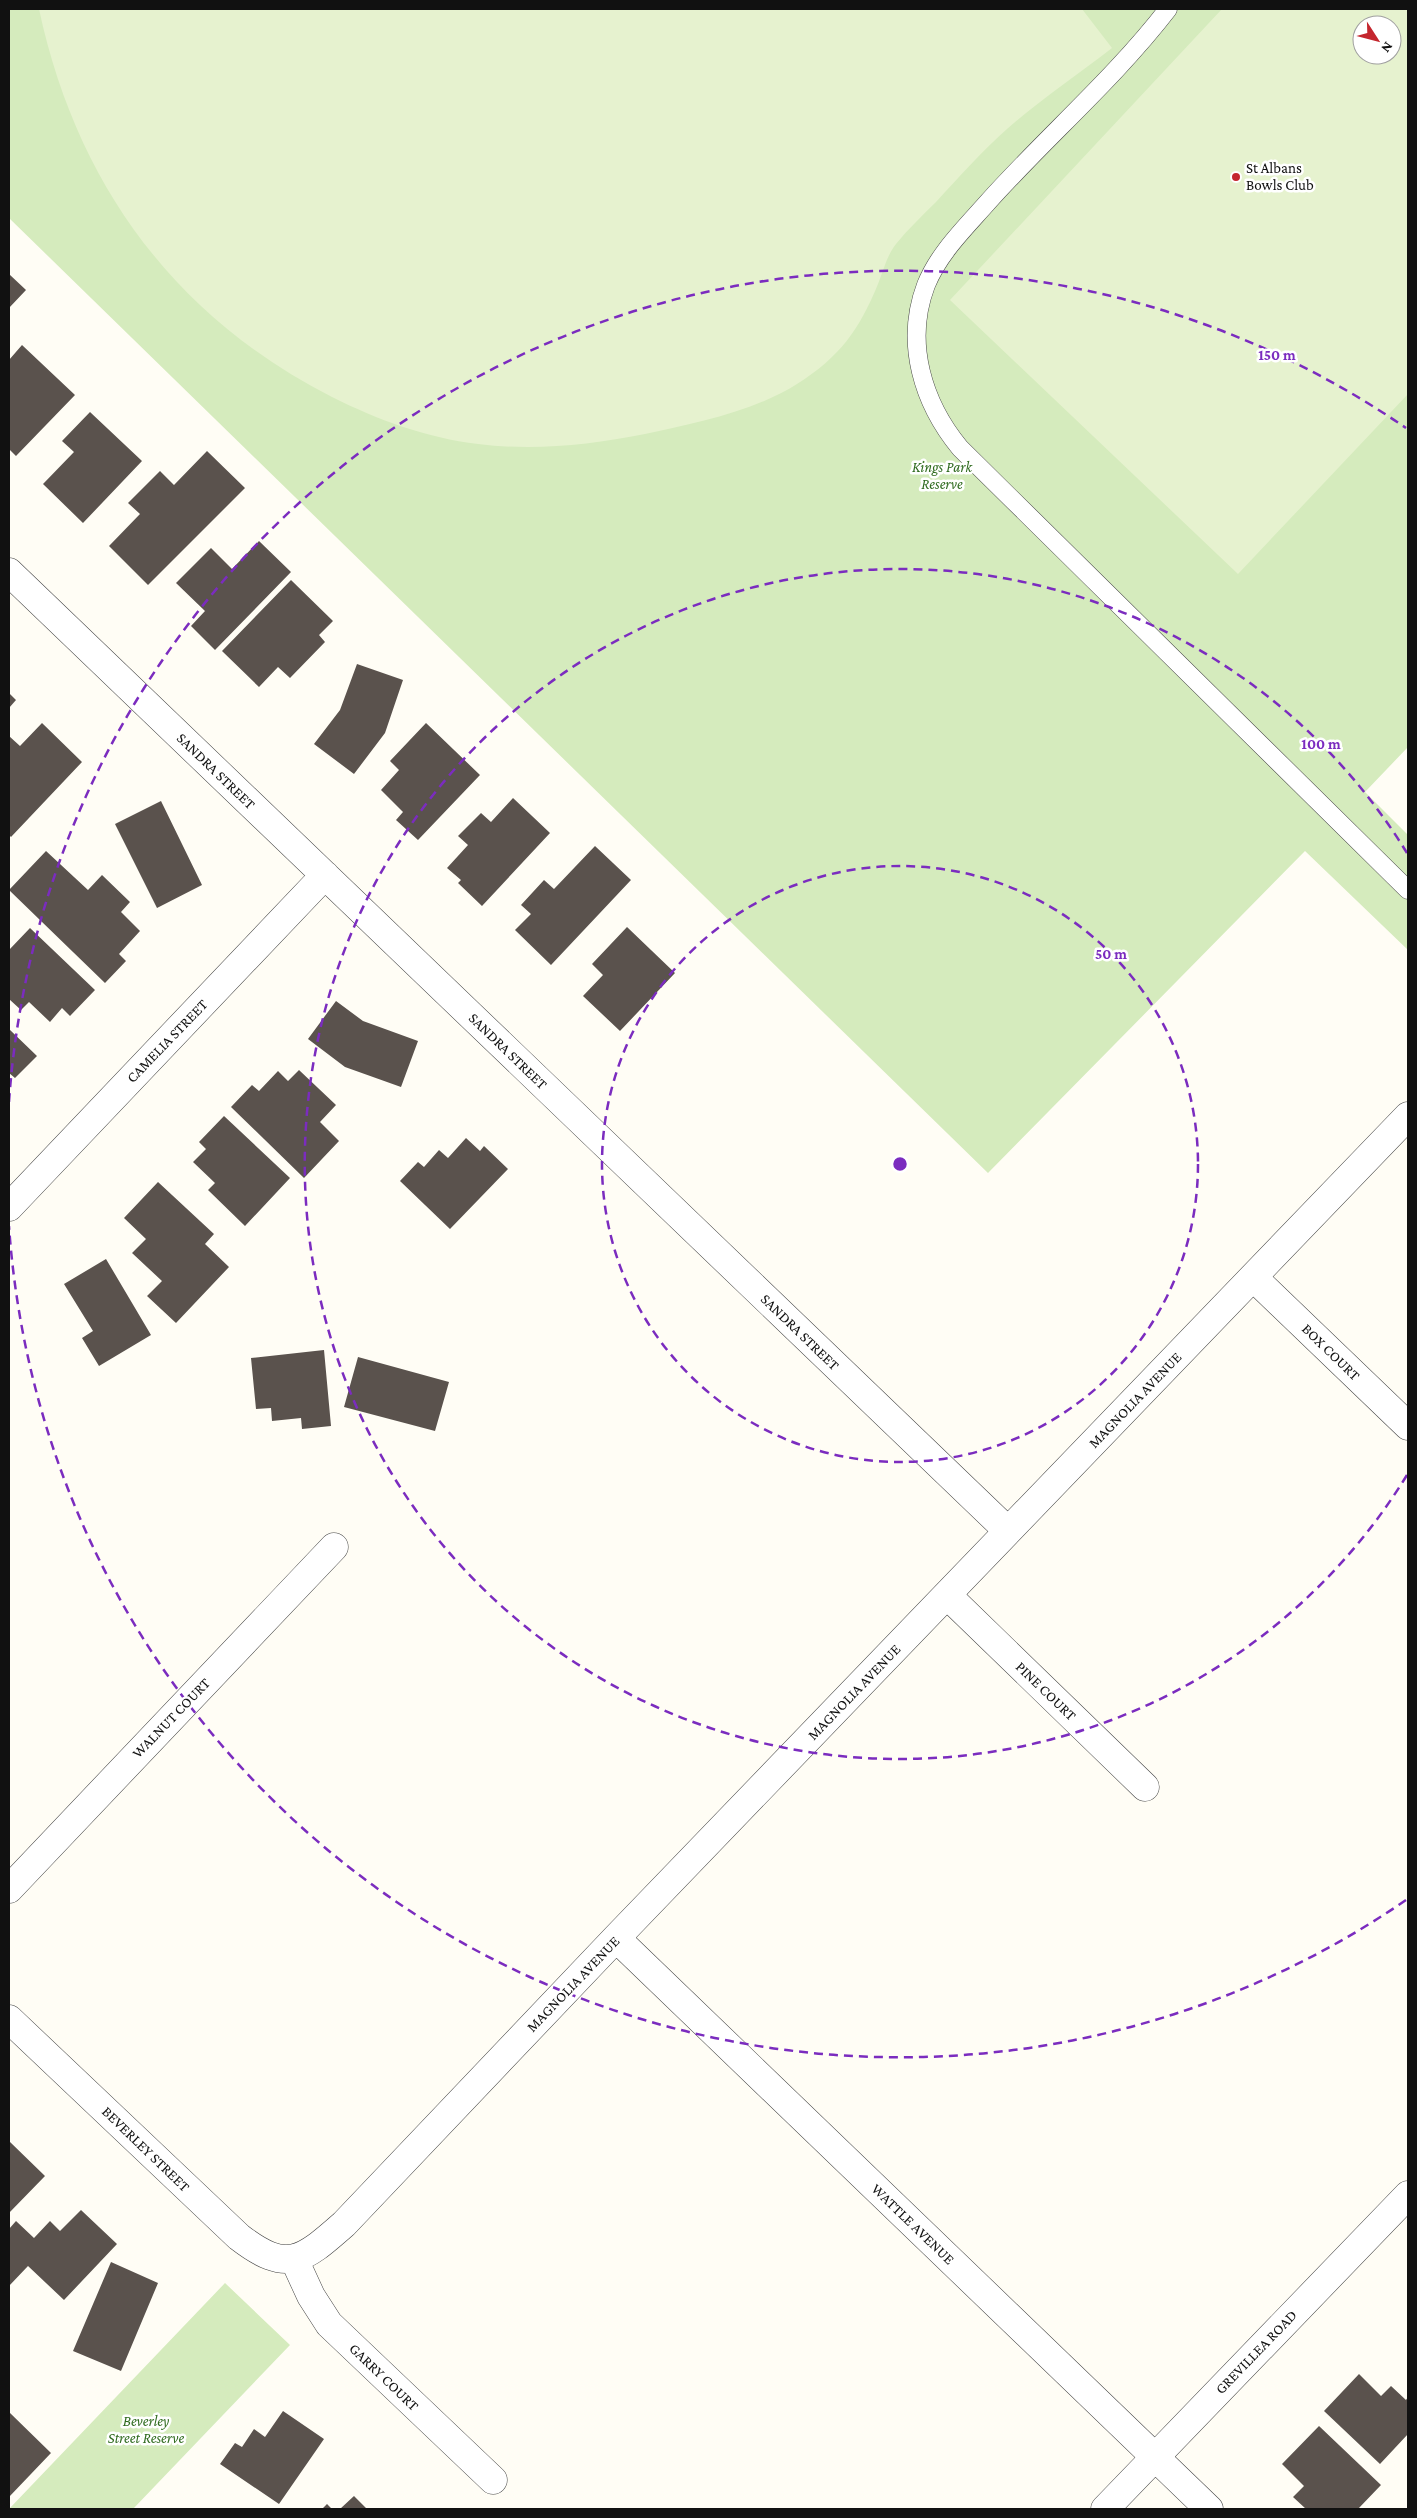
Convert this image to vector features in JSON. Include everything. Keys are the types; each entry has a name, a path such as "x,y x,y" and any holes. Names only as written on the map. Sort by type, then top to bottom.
{"street":[{"name":"SANDRA STREET","path":"9,572 1008,1530"},
{"name":"CAMELIA STREET","path":"9,1206 325,875"},
{"name":"MAGNOLIA AVENUE","path":"294,2259 308,2254 344,2224 616,1938 1408,1116"},
{"name":"BOX COURT","path":"1253,1277 1408,1426"},
{"name":"WALNUT COURT","path":"9,1890 334,1547"},
{"name":"PINE COURT","path":"946,1595 1145,1787"},
{"name":"WATTLE AVENUE","path":"616,1938 1209,2509"},
{"name":"BEVERLEY STREET","path":"9,2019 238,2237 261,2253 279,2260 294,2259"},
{"name":"GREVILLEA ROAD","path":"1105,2509 1408,2195"},
{"name":"GARRY COURT","path":"294,2259 311,2296 329,2324 494,2480"}],"lane":[{"path":"1168,9 1126,60 1000,189 948,247 926,286 919,313 917,342 920,374 936,415 960,448 1408,890"}],"green space":[{"name":"Kings Park Reserve","path":"9,9 1408,9 1408,747 1365,792 1408,835 1408,950 1305,851 988,1173 9,218"},
{"path":"39,9 1082,9 1112,48 1007,129 910,228 890,253 871,300 855,329 837,353 812,374 762,402 683,426 603,441 562,446 520,447 478,444 422,433 367,413 332,397 275,364 224,327 179,284 140,238 106,186 78,131 56,72"},
{"name":"St Albans Bowls Club","path":"1222,9 1408,9 1408,394 1238,574 950,300"},
{"name":"Beverley Street Reserve","path":"225,2283 290,2345 133,2509 9,2509"}],"building":[{"path":"9,274 26,290 9,308"},
{"path":"22,345 75,395 16,456 9,449 9,360"},
{"path":"90,412 142,461 83,523 43,484 74,452 62,441"},
{"path":"207,451 245,488 148,585 109,546 140,514 128,503 160,471 174,485"},
{"path":"259,541 291,572 215,650 191,626 205,611 176,583 211,548 232,569"},
{"path":"291,580 333,621 319,635 325,642 290,678 278,667 259,687 222,651"},
{"path":"357,664 403,680 385,733 354,774 314,744 340,710"},
{"path":"9,693 16,700 9,708"},
{"path":"42,723 82,762 11,837 9,835 9,736 20,746"},
{"path":"426,723 480,775 418,840 396,820 403,812 381,790 399,770 390,761"},
{"path":"513,798 550,833 482,906 458,883 461,880 447,868 468,845 458,836 481,813 491,822"},
{"path":"161,801 202,885 157,908 115,824"},
{"path":"595,846 631,880 551,965 515,930 531,914 521,905 544,880 554,889"},
{"path":"46,851 88,890 102,875 130,902 121,912 140,931 119,954 126,961 105,983 9,890"},
{"path":"627,927 675,973 620,1031 583,996 603,975 592,964"},
{"path":"30,928 95,990 70,1016 62,1008 50,1022 29,1002 21,1010 9,999 9,950"},
{"path":"336,1001 363,1021 418,1041 401,1087 345,1067 308,1039"},
{"path":"9,1029 37,1056 15,1078 9,1073"},
{"path":"299,1070 336,1105 320,1122 339,1141 304,1178 231,1107 252,1085 259,1091 278,1071 288,1081"},
{"path":"224,1116 290,1178 245,1226 208,1190 215,1183 193,1162 206,1149 199,1142"},
{"path":"466,1138 480,1151 484,1146 508,1169 450,1229 400,1181 418,1162 424,1167 439,1150 448,1158"},
{"path":"158,1182 214,1234 205,1244 229,1267 176,1323 147,1296 162,1281 132,1253 146,1239 124,1218"},
{"path":"106,1259 151,1335 99,1366 82,1338 93,1331 64,1284"},
{"path":"324,1350 331,1426 302,1429 301,1418 272,1421 271,1408 256,1409 251,1358"},
{"path":"358,1357 449,1382 435,1431 344,1407"},
{"path":"9,2141 45,2176 9,2213"},
{"path":"81,2210 117,2244 64,2300 28,2266 9,2286 9,2229 16,2221 34,2238 50,2221 60,2231"},
{"path":"111,2262 158,2283 121,2371 73,2351"},
{"path":"1359,2374 1381,2396 1391,2386 1406,2400 1408,2397 1408,2434 1380,2464 1324,2411"},
{"path":"283,2411 324,2439 279,2504 220,2464 235,2443 242,2447 254,2429 265,2437"},
{"path":"9,2412 51,2453 9,2497"},
{"path":"1319,2426 1381,2485 1358,2509 1306,2509 1293,2497 1304,2486 1282,2464"},
{"path":"354,2496 367,2509 340,2509"},
{"path":"327,2504 332,2509 322,2509"}],"place":[{"name":"St Albans Bowls Club","path":"1236,177"}]}
